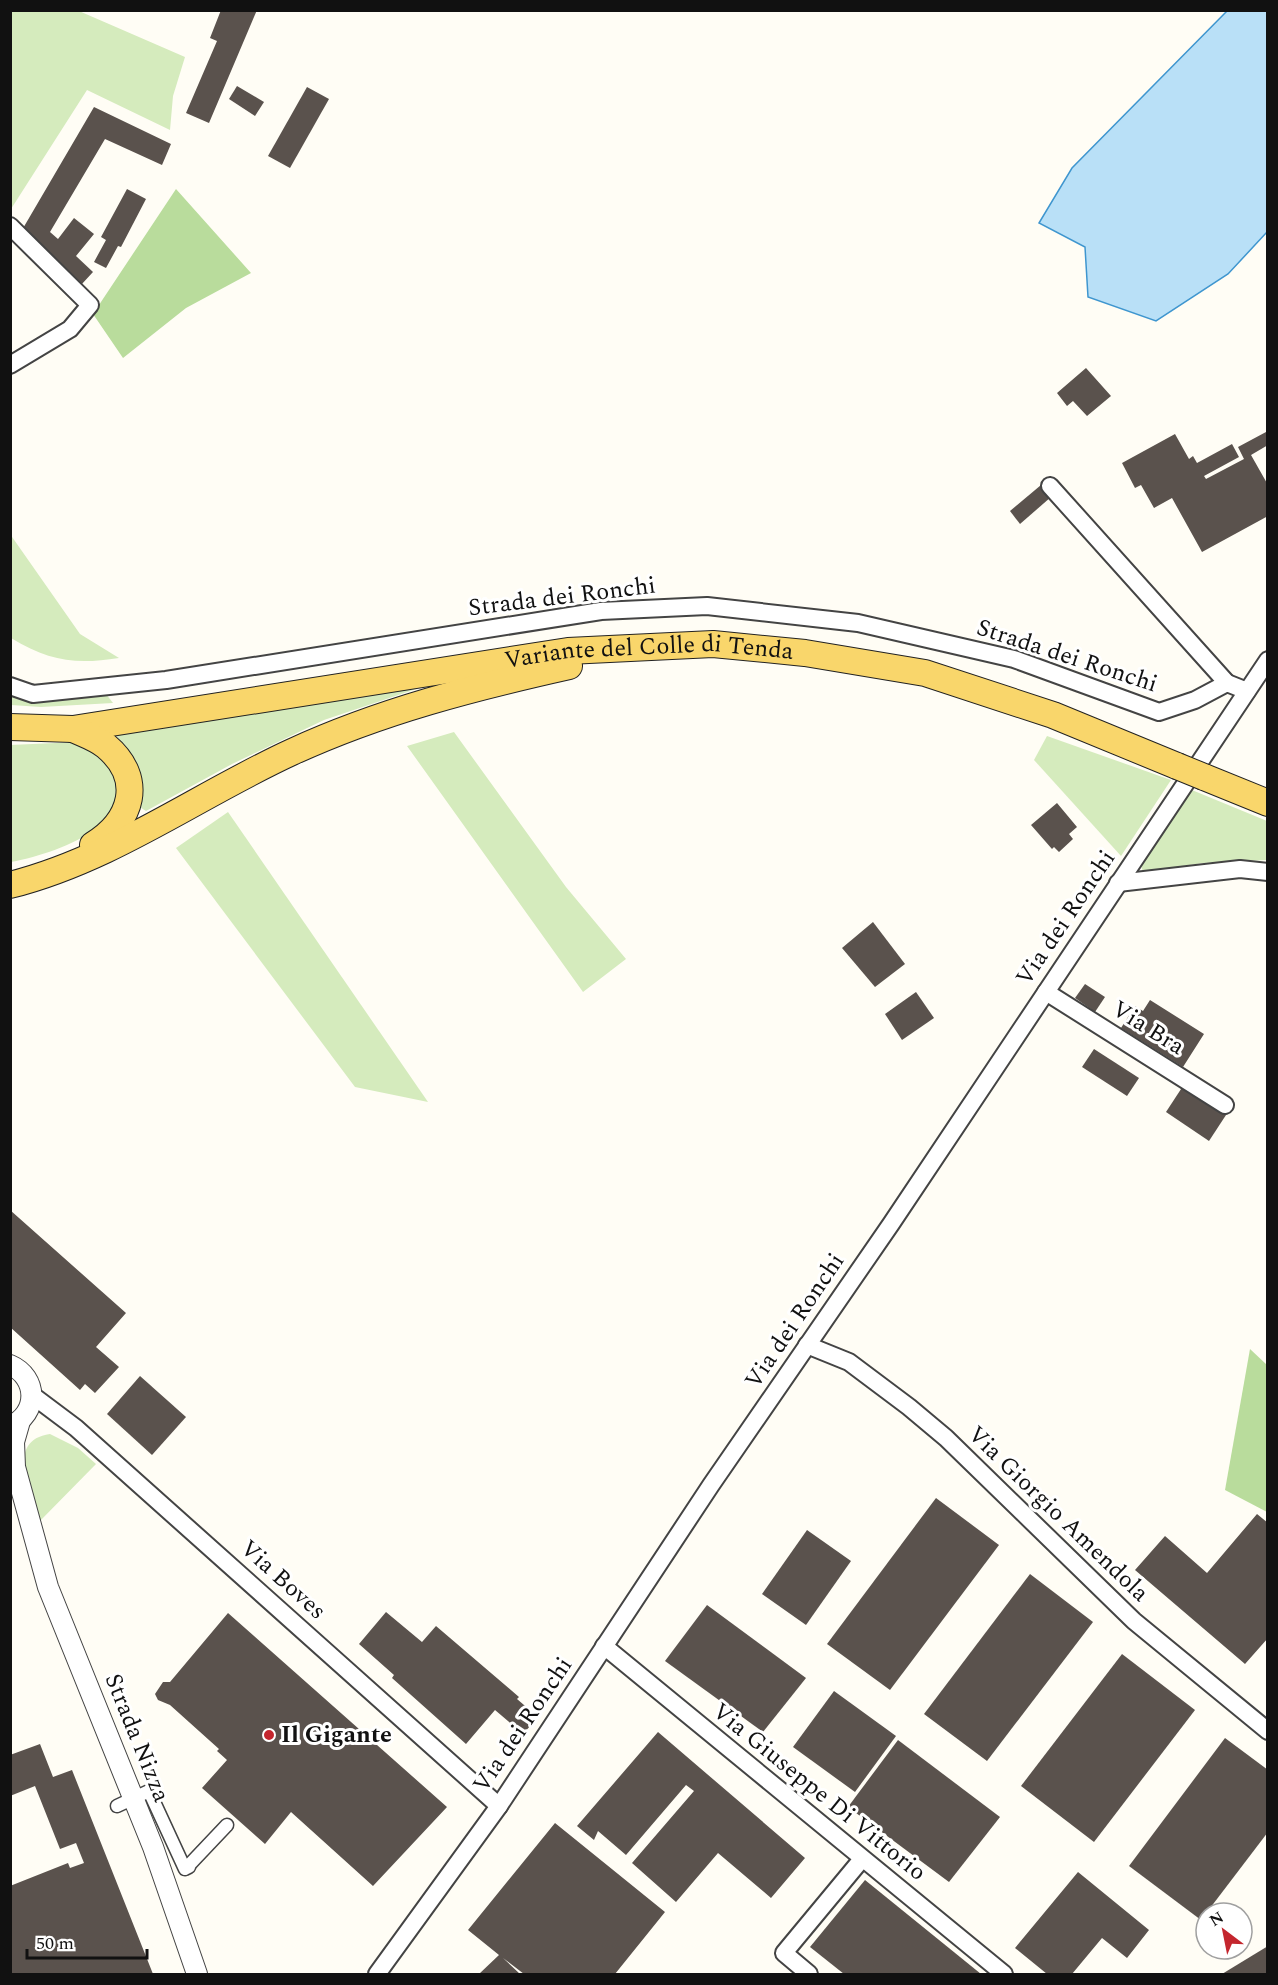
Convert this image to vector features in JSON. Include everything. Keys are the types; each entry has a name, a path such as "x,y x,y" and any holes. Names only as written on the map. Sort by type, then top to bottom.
{"main road":[{"name":"Variante del Colle di Tenda","path":"10,727 73,729 568,651 672,644 713,644 805,653 925,674 1053,715 1268,803"},
{"path":"10,885 36,879 108,850 293,752 414,704 672,644"},
{"path":"36,879 102,840 119,824 129,804 128,781 119,760 96,740 73,729"}],"street":[{"path":"10,226 90,305 70,329 10,365"},
{"path":"1050,486 1227,683 1247,691 1268,660"},
{"name":"Strada dei Ronchi","path":"10,686 33,694 166,680 601,611 707,606 858,623 1014,659 1159,712 1195,700 1227,683"},
{"name":"Via dei Ronchi","path":"377,1974 499,1806 604,1646 1247,691"},
{"path":"1118,883 1240,869 1268,872"},
{"name":"Via Bra","path":"1046,992 1225,1105"},
{"name":"Via Giorgio Amendola","path":"807,1345 849,1362 909,1407 946,1438 1134,1621 1268,1731"},
{"path":"10,1365 26,1376 32,1395"},
{"name":"Strada Nizza","path":"32,1395 27,1414 15,1423 14,1442 15,1467 29,1522 48,1587 125,1802 197,1974"},
{"name":"Via Boves","path":"32,1395 76,1428 499,1806"},
{"name":"Strada Nizza","path":"10,1481 29,1522"},
{"name":"Via Giuseppe Di Vittorio","path":"604,1646 1004,1974"},
{"path":"125,1802 149,1791 185,1869 227,1825"},
{"path":"809,1974 784,1953 862,1859"}],"green space":[{"path":"11,10 79,11 185,57 173,96 170,130 87,90 11,209"},
{"path":"176,189 251,273 186,308 123,358 93,314"},
{"path":"10,534 80,634 119,658 89,661 63,659 38,652 11,638"},
{"path":"437,682 324,720 232,764 146,811 138,806 140,784 136,766 114,733"},
{"path":"10,693 106,694 113,703 41,707 11,705"},
{"path":"454,732 566,887 626,959 583,992 407,746"},
{"path":"1047,736 1171,780 1121,856 1034,760"},
{"path":"78,742 99,751 115,769 118,790 112,812 96,829 77,840 44,854 11,862 10,745"},
{"path":"1187,788 1267,821 1267,860 1203,863 1143,872 1139,859"},
{"path":"228,812 428,1102 355,1087 176,848"},
{"path":"1250,1349 1267,1365 1267,1512 1225,1490"},
{"path":"50,1434 78,1448 96,1464 38,1523 26,1484 24,1457 28,1446 36,1438"}],"water":[{"path":"1228,10 1267,11 1267,232 1228,274 1156,321 1088,297 1085,247 1039,223 1072,168"}],"building":[{"path":"221,10 257,10 209,123 186,113 217,41 210,38"},
{"path":"237,86 264,102 255,116 229,99"},
{"path":"307,87 329,99 290,168 268,156"},
{"path":"94,107 171,144 162,165 105,139 50,232 58,239 74,218 94,234 76,256 93,272 81,285 22,230"},
{"path":"127,189 146,199 121,247 118,246 106,268 94,262 106,240 101,237"},
{"path":"1086,368 1111,396 1087,416 1073,401 1067,406 1057,393"},
{"path":"1266,432 1268,445 1251,455 1268,485 1268,516 1202,552 1172,498 1154,508 1141,485 1135,488 1122,463 1175,434 1189,459 1193,456 1197,463 1232,444 1239,457 1204,476 1206,479 1244,459 1238,447"},
{"path":"1041,485 1051,497 1020,524 1010,511"},
{"path":"1057,803 1077,827 1069,834 1073,839 1059,852 1054,847 1052,849 1031,825"},
{"path":"873,922 905,964 875,987 842,948"},
{"path":"1085,984 1105,997 1095,1012 1075,998"},
{"path":"916,992 934,1018 902,1040 885,1014"},
{"path":"1150,1000 1204,1034 1183,1067 1121,1028 1135,1006 1143,1011"},
{"path":"1094,1049 1139,1078 1127,1096 1082,1067"},
{"path":"1183,1086 1226,1115 1209,1141 1166,1112"},
{"path":"10,1210 126,1313 96,1347 119,1367 95,1393 85,1384 80,1390 10,1327"},
{"path":"140,1376 186,1417 152,1455 107,1414"},
{"path":"936,1498 999,1545 890,1690 827,1644"},
{"path":"1257,1514 1268,1523 1268,1638 1245,1664 1135,1570 1165,1536 1207,1573"},
{"path":"807,1530 851,1561 806,1625 762,1594"},
{"path":"1030,1574 1093,1622 987,1761 924,1714"},
{"path":"707,1605 806,1678 763,1732 665,1661"},
{"path":"386,1612 422,1642 436,1626 519,1697 517,1699 538,1717 523,1734 495,1710 466,1744 392,1678 394,1675 359,1644"},
{"path":"228,1613 447,1807 373,1886 291,1812 265,1844 202,1788 227,1760 217,1751 219,1749 170,1705 158,1700 155,1694 163,1682 170,1682"},
{"path":"1122,1654 1195,1710 1094,1842 1021,1786"},
{"path":"834,1691 896,1736 855,1792 793,1747"},
{"path":"658,1732 805,1858 771,1898 718,1853 676,1902 632,1863 694,1791 686,1785 626,1855 598,1831 594,1840 577,1826"},
{"path":"1225,1738 1268,1770 1268,1832 1215,1901 1194,1901 1194,1915 1129,1866"},
{"path":"898,1740 1000,1817 949,1882 848,1807"},
{"path":"40,1744 53,1777 72,1770 153,1974 10,1974 10,1886 68,1863 70,1868 84,1863 76,1843 60,1849 35,1786 10,1796 10,1755"},
{"path":"555,1823 665,1912 615,1974 524,1974 503,1958 520,1974 479,1974 499,1955 468,1930"},
{"path":"1078,1872 1149,1930 1127,1958 1102,1938 1072,1974 1047,1974 1015,1948"},
{"path":"865,1880 981,1974 844,1974 810,1947"},
{"path":"1268,1946 1268,1974 1222,1974 1243,1961 1254,1961 1254,1955"}],"place":[{"name":"Il Gigante","path":"269,1735"}]}
